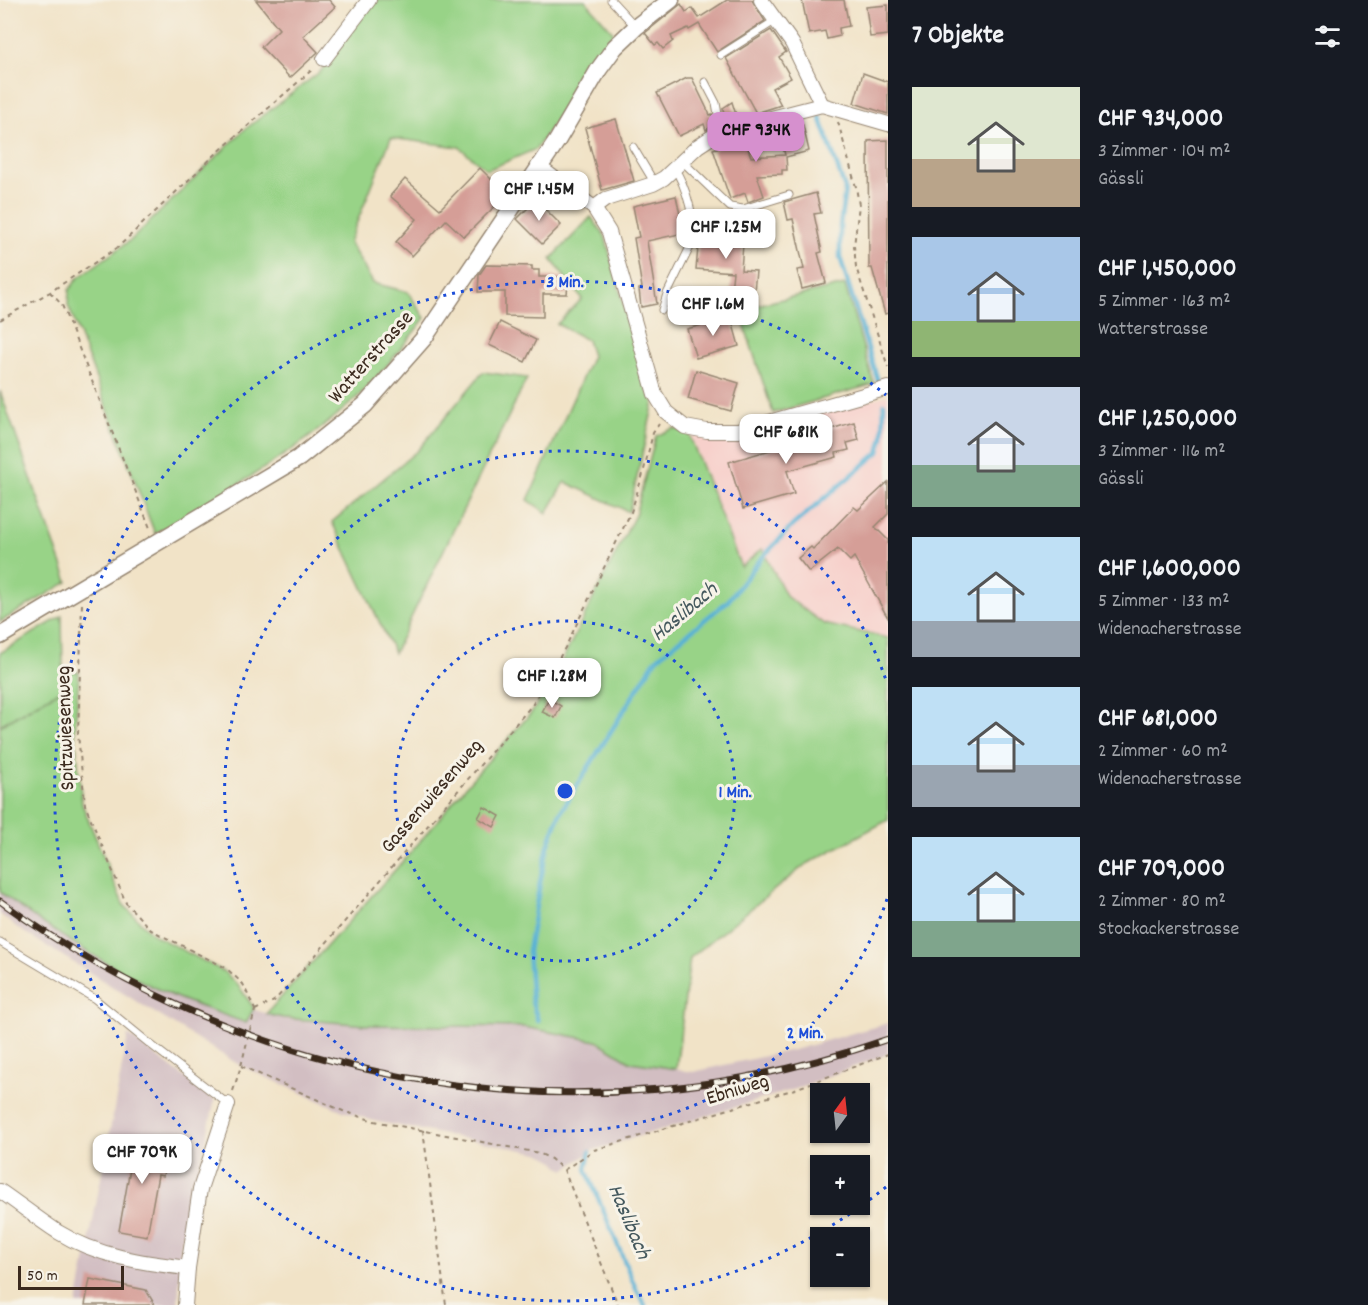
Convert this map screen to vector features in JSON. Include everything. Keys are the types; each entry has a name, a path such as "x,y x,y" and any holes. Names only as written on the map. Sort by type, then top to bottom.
{"street":[{"path":"324,59 369,0"},
{"name":"Watterstrasse","path":"0,636 299,458 365,405 424,338 557,141 598,69 621,39 671,0"},
{"path":"761,0 792,43 828,106"},
{"path":"594,208 606,199 653,184 698,146 721,131 828,106 888,124"},
{"path":"538,166 594,208 609,232 655,394 666,412 685,427 707,431 738,431 888,387"},
{"path":"185,1305 200,1189 228,1104"},
{"path":"0,1191 59,1232 92,1248 146,1264 188,1268"}],"lane":[{"path":"611,0 636,27"},
{"path":"721,55 776,20"},
{"path":"705,82 716,103 721,131"},
{"path":"633,147 653,184"},
{"path":"678,165 730,207 736,209 789,195"},
{"path":"662,310 694,235 694,226 678,165"},
{"path":"0,942 96,999 228,1104"}],"path":[{"path":"0,320 50,292 117,248 216,154 324,59"},
{"path":"828,106 839,131 856,187 859,205 854,246 856,267 888,367"},
{"path":"50,292 62,304 156,543"},
{"name":"Gassenwiesenweg","path":"255,1010 274,1001 533,704 566,646 631,512 653,433 666,412"},
{"name":"Spitzwiesenweg","path":"82,587 78,734 85,805 126,903 137,917 151,930 226,968 243,984 255,1010"},
{"path":"228,1104 241,1066 255,1010"},
{"name":"Ebniweg","path":"564,1170 594,1150 795,1089 888,1054"},
{"path":"241,1066 343,1111 374,1121 539,1152 551,1159 564,1170 618,1305"},
{"path":"423,1130 446,1305"}],"shaded area":[{"path":"888,395 888,638 824,624 788,598 761,549 741,567 691,435 727,440"},
{"path":"0,887 208,990 283,1019 366,1025 525,1027 595,1041 630,1062 693,1072 797,1049 888,1023 888,1054 795,1089 594,1150 564,1170 539,1153 374,1121 343,1111 241,1066 19,929 0,914"},
{"path":"128,1035 215,1100 181,1245 178,1305 77,1305"}],"green space":[{"path":"374,0 585,0 614,33 536,149 487,170 459,147 391,138 349,242 373,283 408,292 425,318 366,389 321,428 252,476 155,534 68,305 69,290 78,278 132,239 244,130 321,71"},
{"path":"591,217 605,236 646,388 654,402 629,512 565,482 547,513 528,500 592,356 587,340 557,324 582,299 551,259"},
{"path":"845,285 874,384 773,413 739,309"},
{"path":"483,372 527,378 394,653 332,522 418,450"},
{"path":"0,391 68,582 0,622"},
{"path":"674,428 689,434 741,567 762,549 787,597 824,624 888,638 888,820 805,865 690,958 676,1069 631,1062 597,1041 524,1027 367,1025 283,1018 266,1014 412,851 532,712 553,679 635,515 656,436"},
{"path":"62,616 63,673 64,671 79,672 75,733 82,804 123,904 152,934 223,971 238,985 254,1008 246,1023 173,996 105,962 41,922 0,892 0,726 64,688 0,725 0,653"}],"building":[{"path":"256,0 329,0 335,7 303,36 318,52 290,78 261,47 279,29"},
{"path":"727,0 752,0 765,21 717,52 699,24 671,36 673,41 663,49 658,43 655,45 645,33 681,4 686,12 692,8 699,18"},
{"path":"802,0 844,0 849,26 839,28 840,36 827,39 825,31 809,34"},
{"path":"888,5 888,35 870,37 866,7"},
{"path":"771,30 786,52 779,57 791,78 772,88 781,105 756,113 726,58"},
{"path":"863,73 888,82 888,114 854,103"},
{"path":"687,78 692,78 710,115 712,114 714,125 706,130 704,124 679,136 657,93"},
{"path":"732,102 737,118 725,121 723,108"},
{"path":"616,119 634,181 602,190 585,128"},
{"path":"803,125 809,151 786,157 787,170 782,170 782,174 757,175 764,196 748,202 745,193 730,199 713,149 745,140 751,157 785,155 779,131"},
{"path":"888,140 888,313 885,314 872,268 869,268 868,141"},
{"path":"480,168 502,190 493,199 498,203 464,237 446,220 412,256 396,242 417,219 390,196 405,179 440,209"},
{"path":"816,193 821,213 814,214 822,252 818,253 826,283 802,289 797,270 804,269 793,219 788,220 784,202"},
{"path":"676,196 684,233 647,241 657,304 641,307 639,289 642,288 634,238 639,237 633,206"},
{"path":"536,200 561,225 542,244 517,219"},
{"path":"700,227 744,231 741,270 756,271 753,302 730,300 733,272 696,269"},
{"path":"486,265 532,266 532,270 539,270 539,277 563,277 563,283 568,283 567,294 543,294 543,317 505,316 505,292 478,292 479,275"},
{"path":"731,317 739,346 696,358 687,329"},
{"path":"500,322 536,340 525,362 489,345"},
{"path":"696,370 739,383 731,411 688,399"},
{"path":"854,422 859,440 847,443 849,450 836,453 837,457 787,471 794,494 743,509 729,462 829,433 828,430"},
{"path":"888,482 888,514 875,527 888,540 888,618 854,557 850,561 838,549 809,572 798,558 811,547 813,549 854,507 858,510"},
{"path":"549,699 561,706 555,718 542,712"},
{"path":"484,807 500,816 494,827 478,818"},
{"path":"129,1140 168,1147 163,1176 158,1175 147,1236 119,1231 131,1163 125,1162"},
{"path":"90,1279 146,1290 155,1305 85,1305"}],"waterway":[{"name":"Haslibach","path":"820,117 845,189 840,225 840,257 878,381"},
{"name":"Haslibach","path":"538,1021 532,1002 528,951 548,846 560,813 656,659 728,601 760,560 793,525 879,452 883,437 884,404"},
{"name":"Haslibach","path":"590,1152 586,1169 636,1289 645,1305"}],"railway":[{"path":"0,901 100,966 205,1017 314,1056 427,1081 541,1092 657,1089 773,1072 888,1039"}]}
